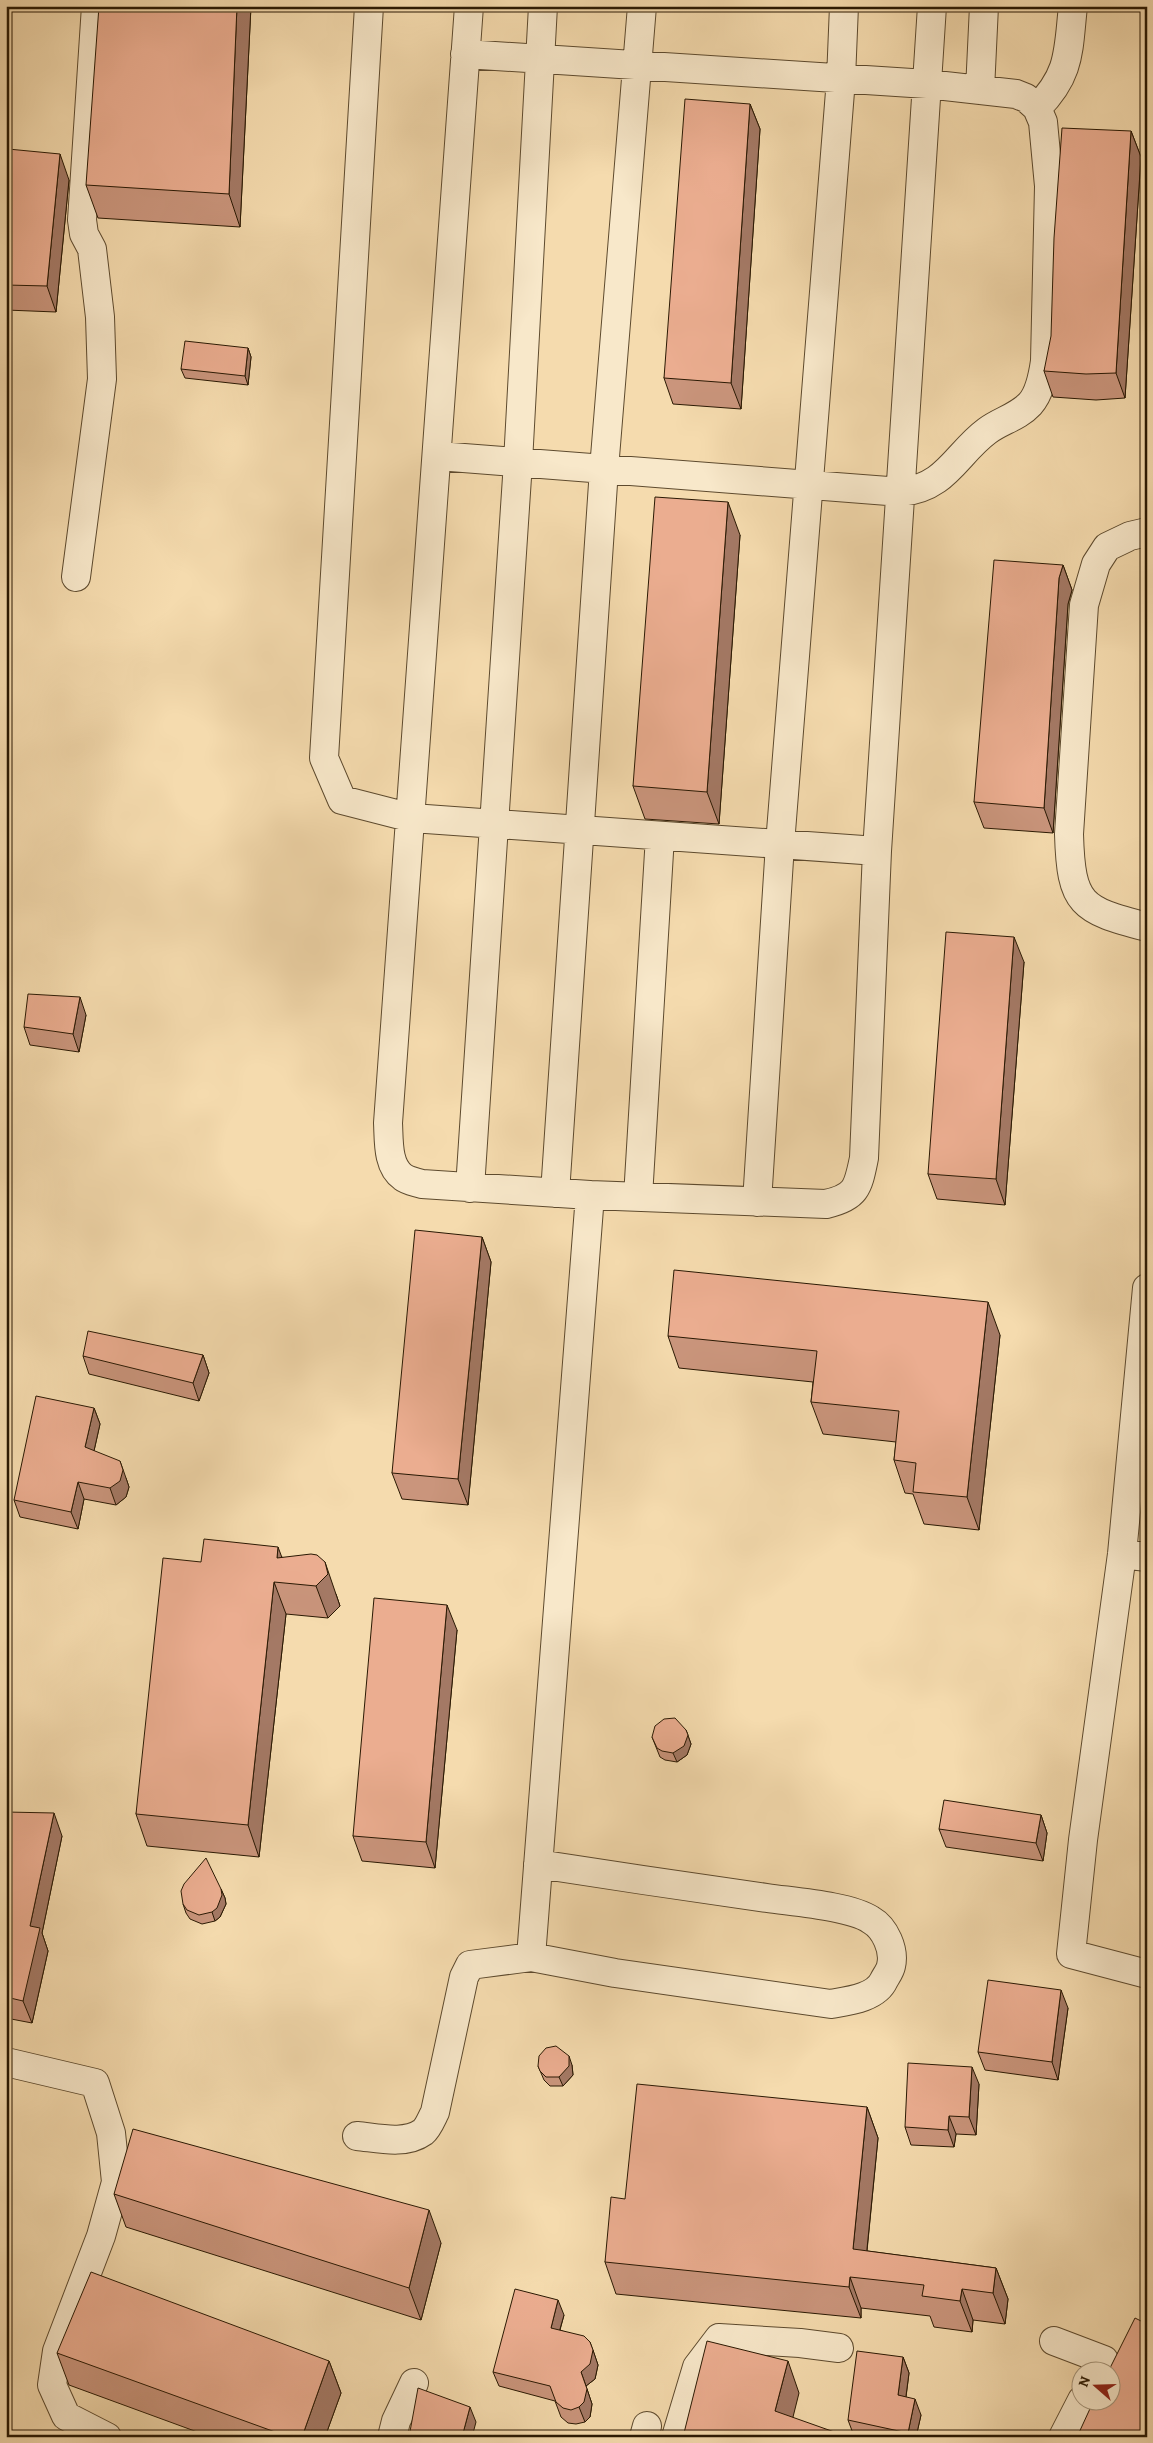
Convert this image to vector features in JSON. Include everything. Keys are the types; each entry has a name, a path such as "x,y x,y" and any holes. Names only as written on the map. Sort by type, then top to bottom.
{"street":[{"path":"76,577 102,379 100,317 92,249 84,234 82,220 96,6"},
{"path":"368,6 324,758 342,800 412,818 877,851"},
{"path":"469,6 412,818 388,1123 389,1150 395,1168 403,1178 422,1184 590,1195 826,1204 844,1200 857,1187 864,1158 877,851 932,6"},
{"path":"470,1188 518,462 543,6"},
{"path":"556,1193 604,469 642,6"},
{"path":"757,1202 780,844 810,485 841,79 844,6"},
{"path":"980,90 984,6"},
{"path":"1037,108 1064,71 1073,6"},
{"path":"438,456 901,492 916,490 943,475 987,431 1030,404 1042,382 1045,361 1049,186 1043,122 1037,108 1026,98 1016,94 927,84 465,54"},
{"path":"1147,532 1130,536 1107,547 1096,564 1084,605 1069,834 1070,864 1075,884 1084,903 1103,916 1147,927"},
{"path":"638,1197 660,836"},
{"path":"531,1957 590,1195"},
{"path":"1147,1288 1134,1556 1083,1840 1071,1954 1147,1974"},
{"path":"358,2136 392,2140 409,2139 424,2131 435,2112 464,1977 470,1965 531,1957 615,1973 831,2004 852,2000 875,1991 883,1984 891,1966 891,1948 883,1932 872,1920 856,1913 538,1864"},
{"path":"6,2062 96,2083 111,2133 116,2182 102,2236 57,2351 52,2385 66,2416 107,2437"},
{"path":"676,2437 697,2367 719,2338 800,2343 839,2348"},
{"path":"1054,2341 1104,2360"},
{"path":"392,2437 396,2421 414,2382"},
{"path":"1063,2437 1077,2410"}],"building":[{"path":"99,6 237,6 229,194 86,185"},
{"path":"685,99 750,104 731,383 664,378"},
{"path":"1062,128 1131,131 1116,373 1086,374 1044,371 1051,336 1054,238"},
{"path":"8,149 60,154 47,286 6,285 6,170"},
{"path":"185,341 248,348 245,376 181,369"},
{"path":"655,497 728,502 707,792 633,786"},
{"path":"994,560 1063,565 1059,578 1044,808 974,802"},
{"path":"946,932 1014,937 996,1179 928,1174"},
{"path":"28,994 80,997 73,1034 24,1027"},
{"path":"415,1230 482,1237 458,1479 392,1473"},
{"path":"674,1270 988,1302 967,1497 913,1492 916,1463 894,1460 899,1411 811,1402 817,1351 668,1336"},
{"path":"88,1331 203,1355 193,1383 83,1356"},
{"path":"36,1396 94,1408 85,1447 120,1461 123,1470 120,1481 110,1488 78,1482 71,1512 14,1500"},
{"path":"204,1539 278,1547 277,1558 317,1555 325,1562 328,1574 316,1586 274,1582 248,1825 136,1814 163,1558 201,1562"},
{"path":"374,1598 447,1605 426,1842 353,1836"},
{"path":"675,1718 688,1735 684,1746 673,1753 662,1751 657,1748 652,1737 655,1726 664,1719"},
{"path":"944,1800 1041,1815 1036,1843 939,1829"},
{"path":"6,1812 54,1813 30,1926 40,1928 23,2001 6,1997"},
{"path":"206,1858 222,1895 217,1908 212,1912 199,1915 187,1910 183,1904 181,1891 184,1884"},
{"path":"988,1980 1061,1990 1052,2062 978,2052"},
{"path":"556,2046 569,2056 569,2066 559,2077 546,2077 538,2066 539,2056 546,2048"},
{"path":"908,2063 972,2067 969,2117 949,2116 948,2130 905,2127"},
{"path":"637,2084 867,2107 853,2249 996,2268 993,2293 962,2289 960,2301 922,2296 924,2285 850,2277 849,2287 605,2262 611,2197 625,2199"},
{"path":"133,2129 429,2210 409,2288 114,2194"},
{"path":"91,2272 329,2361 302,2437 289,2437 57,2353"},
{"path":"515,2289 558,2300 551,2328 584,2336 590,2342 593,2350 590,2364 581,2372 587,2389 584,2402 579,2407 571,2410 563,2408 556,2402 550,2386 493,2372"},
{"path":"1135,2318 1147,2324 1147,2437 1077,2437 1089,2410 1120,2410 1120,2360 1114,2360"},
{"path":"707,2341 788,2361 775,2411 840,2434 839,2437 683,2437"},
{"path":"857,2351 903,2357 898,2395 915,2399 908,2433 848,2420"},
{"path":"418,2388 470,2407 462,2437 409,2437"}]}
